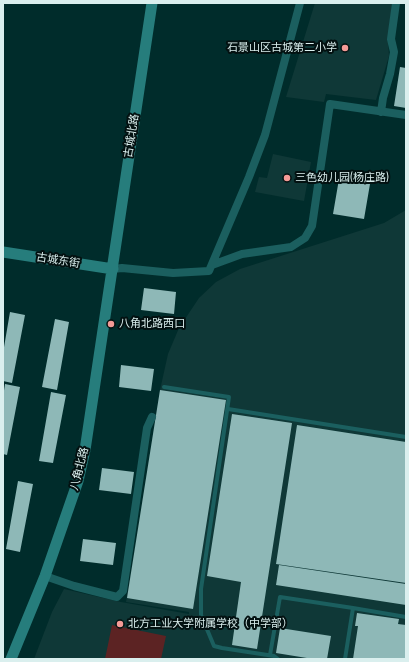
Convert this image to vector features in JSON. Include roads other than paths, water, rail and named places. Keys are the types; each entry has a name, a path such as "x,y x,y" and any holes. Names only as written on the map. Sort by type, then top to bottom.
{"street":[{"name":"古城北路","path":"112,269 152,3"},
{"path":"112,269 122,268 174,273 209,271 265,135 300,3"},
{"path":"381,112 394,52 391,39 396,3"},
{"path":"212,265 242,254 291,247 305,238 312,226 330,104 406,115"},
{"name":"古城东街","path":"3,252 112,269"},
{"name":"八角北路","path":"11,659 45,576 78,481 85,450 112,269"},
{"path":"45,576 74,586 117,597 123,591 147,428 152,417"}],"lane":[{"path":"164,387 229,398 201,590 202,614 214,646 270,655 278,659"},
{"path":"228,409 406,437"},
{"path":"270,655 280,597 406,617"},
{"path":"345,659 353,608"}],"place":[{"name":"石景山区古城第二小学","path":"345,48"},
{"name":"三色幼儿园(杨庄路)","path":"287,178"},
{"name":"八角北路西口","path":"111,324"},
{"name":"北方工业大学附属学校（中学部）","path":"120,624"}]}
